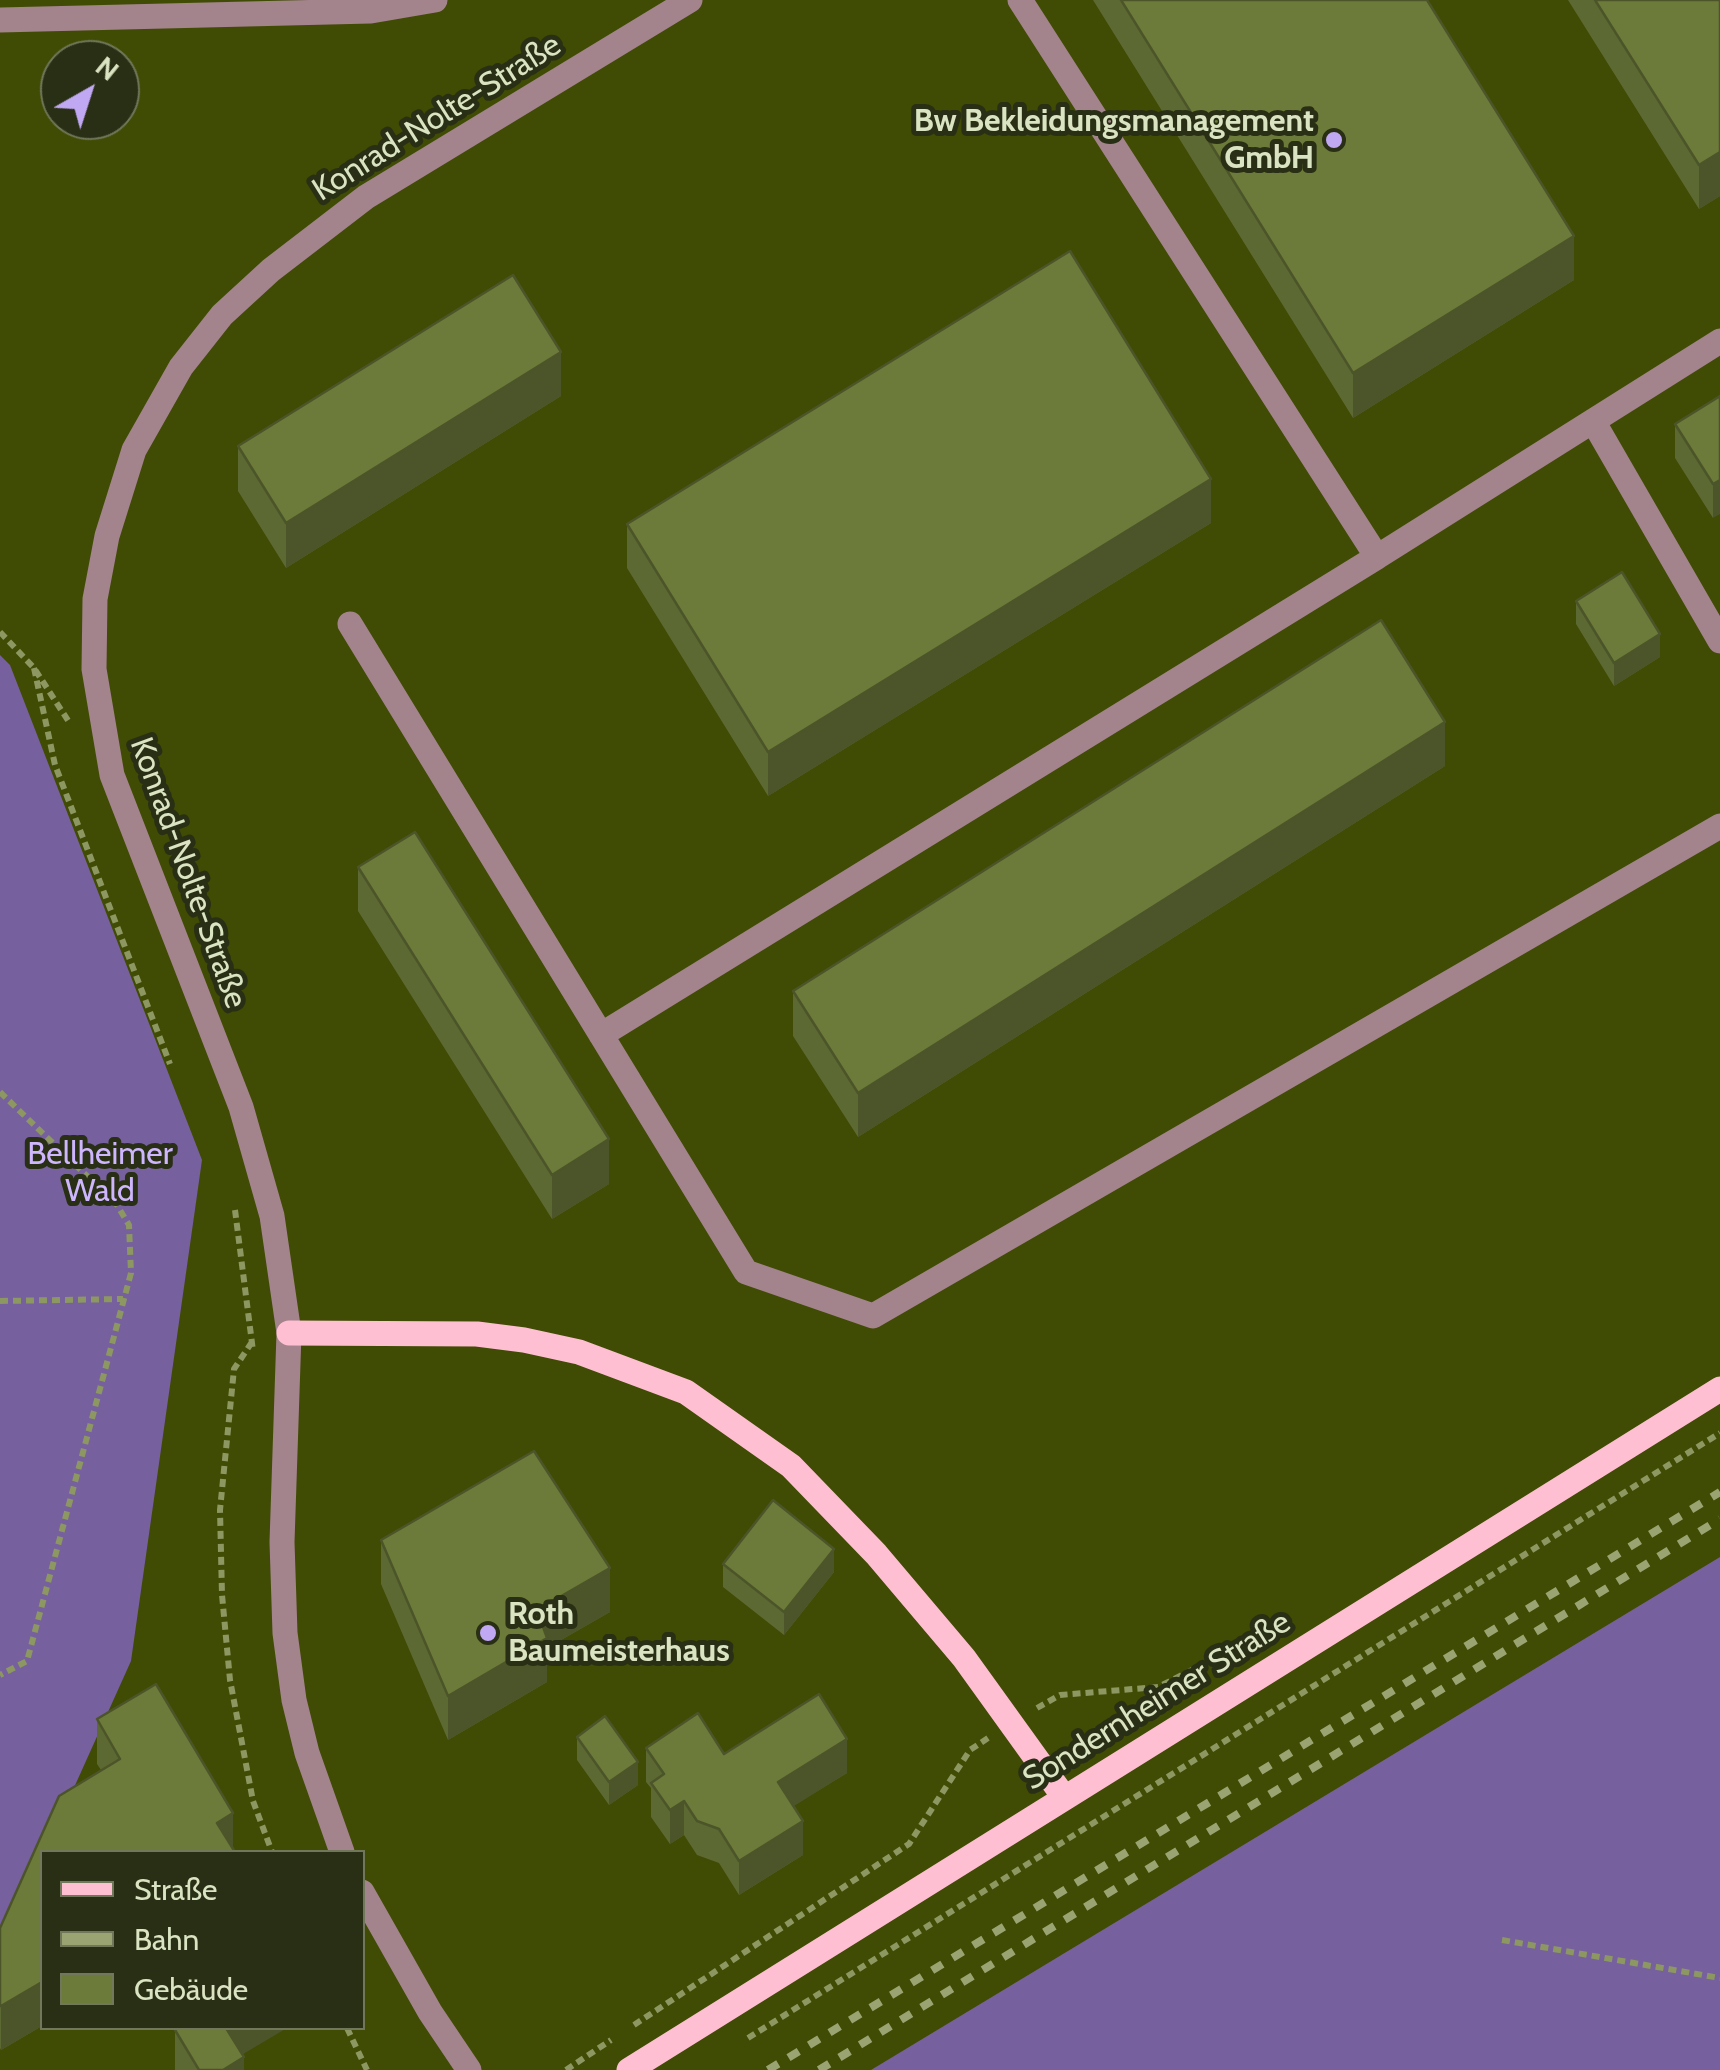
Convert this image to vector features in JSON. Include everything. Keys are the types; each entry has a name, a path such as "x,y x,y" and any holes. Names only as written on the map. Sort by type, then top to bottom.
{"main road":[{"path":"289,1332 477,1334 524,1340 579,1352 686,1392 791,1466 888,1569 964,1658 1064,1797"},
{"name":"Sondernheimer Straße","path":"629,2070 1720,1389"}],"street":[{"path":"0,20 370,11 434,0"},
{"name":"Konrad-Nolte-Straße","path":"341,1850 307,1753 294,1700 286,1633 282,1542 289,1332 272,1216 241,1107 112,775 94,670 95,599 106,536 134,450 181,367 222,316 259,281 366,197 690,0"},
{"path":"1020,0 1377,557"},
{"path":"601,1035 1720,342"},
{"path":"1593,421 1720,641"},
{"path":"350,624 746,1272 873,1316 1720,826"},
{"path":"365,1897 430,2012 469,2070"}],"path":[{"path":"0,632 34,668 72,727"},
{"path":"34,668 54,764 170,1064"},
{"path":"0,1092 117,1205 130,1225 131,1273 27,1661 0,1675"},
{"path":"232,1194 254,1360"},
{"path":"0,1300 124,1299"},
{"path":"253,1341 234,1370 220,1510 222,1595 236,1715 253,1801 271,1850"},
{"path":"746,2038 1720,1433"},
{"path":"628,2029 909,1844 970,1750 1011,1722 1060,1695 1158,1686 1268,1632"},
{"path":"1502,1940 1720,1978"},
{"path":"347,2030 367,2070"},
{"path":"566,2070 612,2040"}],"green space":[{"name":"Bellheimer Wald","path":"0,655 10,665 202,1160 131,1661 46,1850 40,1850 40,1863 0,1952"},
{"path":"1720,1557 1720,2070 871,2070"}],"building":[{"name":"Bw Bekleidungsmanagement GmbH","path":"1121,0 1427,0 1574,236 1353,373"},
{"path":"1595,0 1720,0 1720,152 1699,165"},
{"path":"1070,251 1211,479 768,752 627,524"},
{"path":"513,275 561,352 286,523 238,446"},
{"path":"1720,396 1720,480 1713,484 1675,424"},
{"path":"1622,572 1660,634 1614,663 1576,601"},
{"path":"1381,620 1445,722 858,1093 793,991"},
{"path":"415,832 609,1139 552,1175 358,867"},
{"name":"Roth Baumeisterhaus","path":"534,1451 610,1568 537,1610 547,1638 448,1696 381,1540"},
{"path":"773,1500 834,1549 784,1612 723,1564"},
{"path":"156,1684 233,1813 217,1823 234,1850 40,1850 40,1983 1,2006 0,1928 59,1796 120,1759 97,1719"},
{"path":"819,1694 847,1739 778,1782 803,1821 739,1861 719,1829 697,1821 684,1801 670,1810 651,1783 664,1774 646,1748 698,1713 724,1754"},
{"path":"605,1716 638,1762 609,1782 577,1737"},
{"path":"175,2030 227,2030 244,2057 223,2070 199,2070"}],"railway":[{"path":"768,2070 1720,1492"},
{"path":"819,2070 1720,1519"}],"place":[{"name":"Bw Bekleidungsmanagement GmbH","path":"1334,140"},
{"name":"Roth Baumeisterhaus","path":"488,1633"}]}
